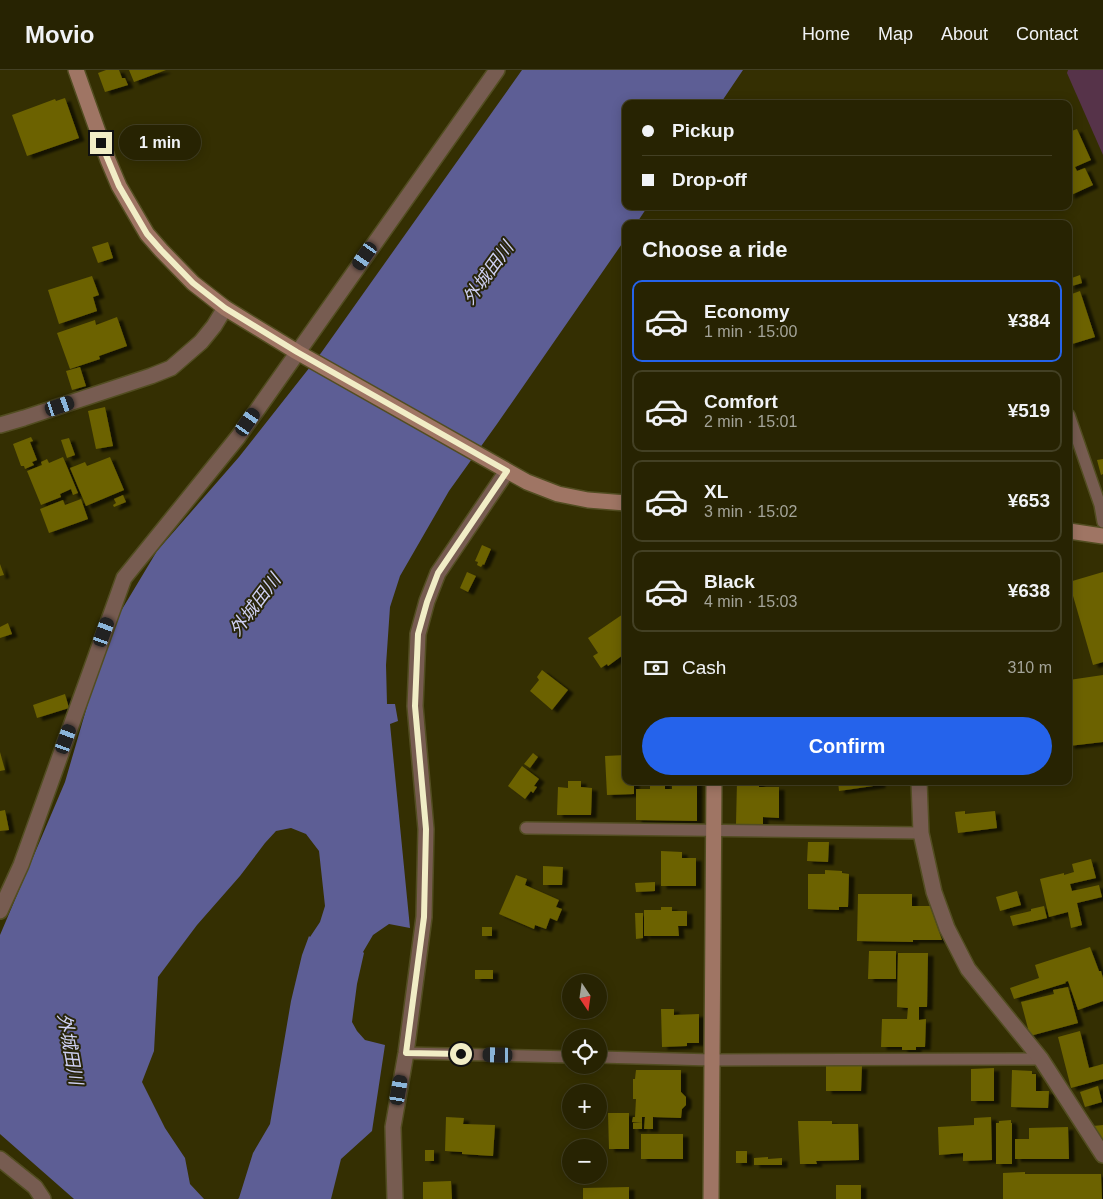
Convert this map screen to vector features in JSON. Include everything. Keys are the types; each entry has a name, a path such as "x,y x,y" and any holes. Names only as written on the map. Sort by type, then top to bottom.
{"street":[{"path":"76,70 119,186 147,234 193,283 225,308 302,354 527,482 558,494 588,500 622,503"},
{"path":"0,911 21,865 124,578 238,437 302,354 498,70"},
{"path":"0,425 171,368 201,342 225,308"},
{"path":"395,1199 392,1127 406,1053 424,917 426,829 415,706 418,634 438,573 503,469"},
{"path":"1072,531 1103,536"},
{"path":"711,1199 714,785"},
{"path":"919,785 920,833 934,892 947,928 968,969 1041,1059 1103,1156"},
{"path":"0,1159 35,1187 43,1199"}],"lane":[{"path":"1072,424 1100,505 1103,522"},
{"path":"526,828 920,833"},
{"path":"406,1053 562,1057"},
{"path":"607,1057 712,1060 1041,1059"}],"shaded area":[{"path":"1068,70 1103,70 1103,155 1067,73"}],"water":[{"name":"外城田川","path":"522,70 743,70 723,100 622,100 622,210 645,210 639,220 622,220 622,244 449,491 400,576 390,607 386,665 387,704 395,704 398,721 390,724 410,928 389,924 373,935 363,952 357,984 352,1022 365,1040 385,1045 372,1131 341,1159 331,1199 238,1199 253,1153 270,1124 291,1001 302,955 309,936 320,922 325,906 319,851 306,834 291,828 276,831 197,925 158,977 154,1051 142,1082 165,1128 185,1158 190,1184 204,1199 74,1199 0,1134 0,935 65,782 109,631 157,551 239,457 321,353"}],"building":[{"path":"106,70 119,70 122,78 125,78 128,85 105,92 98,73"},
{"path":"129,70 166,70 134,82"},
{"path":"65,98 79,138 27,156 12,115 55,99 56,101"},
{"path":"1077,129 1091,160 1075,167 1077,171 1085,168 1093,185 1072,195 1072,131"},
{"path":"108,242 113,258 98,263 92,247"},
{"path":"1080,275 1082,283 1072,286 1072,278"},
{"path":"92,276 99,295 93,297 97,311 59,324 48,290"},
{"path":"1080,291 1095,337 1072,344 1072,294"},
{"path":"117,317 127,346 99,356 100,359 70,369 57,333 95,320 96,325"},
{"path":"80,367 86,386 72,390 66,371"},
{"path":"105,407 113,446 96,449 88,411"},
{"path":"31,437 33,441 30,442 37,460 32,462 34,465 25,469 24,466 21,466 13,444"},
{"path":"69,438 75,455 67,458 61,440"},
{"path":"63,457 78,493 73,495 71,489 60,494 61,497 41,505 27,471 42,465 41,462 47,459 49,463"},
{"path":"110,457 124,490 86,506 70,468 85,462 87,466"},
{"path":"1103,459 1103,474 1101,475 1097,460"},
{"path":"123,495 126,502 114,507 113,505 116,503 114,499"},
{"path":"81,499 88,519 49,533 40,509 63,500 65,505"},
{"path":"482,545 491,549 484,565 481,567 475,561"},
{"path":"0,564 4,575 0,576"},
{"path":"467,572 476,576 468,592 460,588"},
{"path":"1103,572 1103,662 1093,665 1072,592 1072,581"},
{"path":"622,615 622,656 608,666 607,664 601,668 593,656 598,653 588,638"},
{"path":"8,623 12,634 0,638 0,627"},
{"path":"542,670 568,690 552,710 530,691 539,680 537,677"},
{"path":"1103,675 1103,742 1072,746 1072,680"},
{"path":"65,694 69,708 37,718 33,705"},
{"path":"0,752 5,770 0,771"},
{"path":"533,753 538,757 530,768 524,764"},
{"path":"622,755 622,785 634,785 634,794 607,795 605,756"},
{"path":"522,766 539,779 534,786 537,787 533,793 531,791 525,799 508,786"},
{"path":"568,781 581,781 581,787 592,788 591,815 557,815 558,787 568,788"},
{"path":"650,785 665,785 665,789 672,789 672,785 697,785 697,821 636,820 636,789 650,789"},
{"path":"737,785 779,787 779,818 763,817 763,825 736,824"},
{"path":"838,785 880,785 839,791"},
{"path":"5,810 9,830 0,831 0,811"},
{"path":"965,811 965,814 995,811 997,828 958,833 955,812"},
{"path":"808,842 829,842 828,862 807,861"},
{"path":"661,851 682,852 682,858 696,858 696,886 661,886"},
{"path":"1091,859 1096,878 1070,884 1072,891 1099,885 1102,897 1077,903 1082,925 1071,928 1068,912 1049,917 1040,879 1074,872 1072,864"},
{"path":"543,866 563,867 562,885 543,885"},
{"path":"825,870 842,871 842,873 849,874 848,907 839,907 839,910 808,909 808,874 825,874"},
{"path":"516,875 527,879 525,885 559,900 556,907 562,909 557,921 550,918 546,929 535,925 534,929 499,914"},
{"path":"655,882 655,891 636,892 635,883"},
{"path":"1017,891 1021,905 1000,911 996,897"},
{"path":"858,894 912,894 912,906 930,906 942,940 913,940 913,942 857,941"},
{"path":"1044,906 1047,918 1013,926 1010,916"},
{"path":"661,907 672,907 672,911 687,911 687,926 678,926 679,936 644,936 644,910 661,910"},
{"path":"635,913 643,913 643,938 636,939"},
{"path":"482,927 492,927 492,936 482,936"},
{"path":"1090,947 1103,978 1103,1001 1078,1010 1068,981 1014,999 1010,988 1039,978 1035,965"},
{"path":"869,951 896,951 896,979 868,979"},
{"path":"898,953 928,953 927,1007 919,1007 919,1020 926,1019 925,1047 916,1047 916,1050 902,1050 902,1047 881,1047 882,1019 907,1019 908,1008 897,1007"},
{"path":"475,970 493,970 493,979 475,979"},
{"path":"1068,987 1078,1023 1030,1036 1021,1002 1054,994 1053,990"},
{"path":"661,1009 674,1009 674,1015 699,1014 699,1043 687,1043 687,1046 662,1047"},
{"path":"1080,1031 1089,1068 1103,1064 1103,1079 1071,1088 1058,1037"},
{"path":"826,1066 862,1066 861,1091 826,1091"},
{"path":"994,1068 994,1101 971,1101 971,1069"},
{"path":"636,1070 681,1070 681,1092 686,1097 686,1105 682,1109 681,1118 653,1117 653,1129 644,1129 645,1117 642,1117 642,1123 632,1122 633,1117 635,1117 636,1099 633,1099 633,1079 635,1079"},
{"path":"1012,1070 1032,1071 1032,1074 1036,1074 1036,1091 1049,1091 1048,1108 1011,1107"},
{"path":"1098,1086 1102,1102 1085,1107 1080,1092"},
{"path":"608,1113 629,1113 629,1149 609,1149"},
{"path":"446,1117 464,1118 463,1124 495,1125 493,1156 445,1151"},
{"path":"991,1117 992,1160 963,1161 963,1153 939,1155 938,1127 974,1125 974,1118"},
{"path":"1011,1120 1012,1164 996,1164 996,1123"},
{"path":"798,1121 832,1121 832,1124 858,1124 859,1160 816,1161 817,1164 800,1164"},
{"path":"633,1123 642,1123 642,1129 633,1129"},
{"path":"1103,1125 1103,1140 1093,1126"},
{"path":"1068,1127 1069,1159 1015,1159 1015,1139 1029,1139 1029,1128"},
{"path":"641,1134 683,1134 683,1159 641,1159"},
{"path":"425,1150 434,1150 434,1161 425,1161"},
{"path":"736,1151 747,1151 747,1163 736,1163"},
{"path":"768,1157 768,1159 782,1158 782,1165 754,1165 754,1158"},
{"path":"1025,1172 1025,1174 1101,1174 1102,1199 1003,1199 1003,1173"},
{"path":"451,1181 452,1199 423,1199 423,1182"},
{"path":"836,1185 861,1185 861,1199 836,1199"},
{"path":"629,1187 629,1199 583,1199 583,1188"}],"route":[{"path":"101,143 119,186 147,234 193,283 225,308 297,352 507,471 438,573 418,634 415,706 426,829 424,917 406,1053 461,1054"}]}
